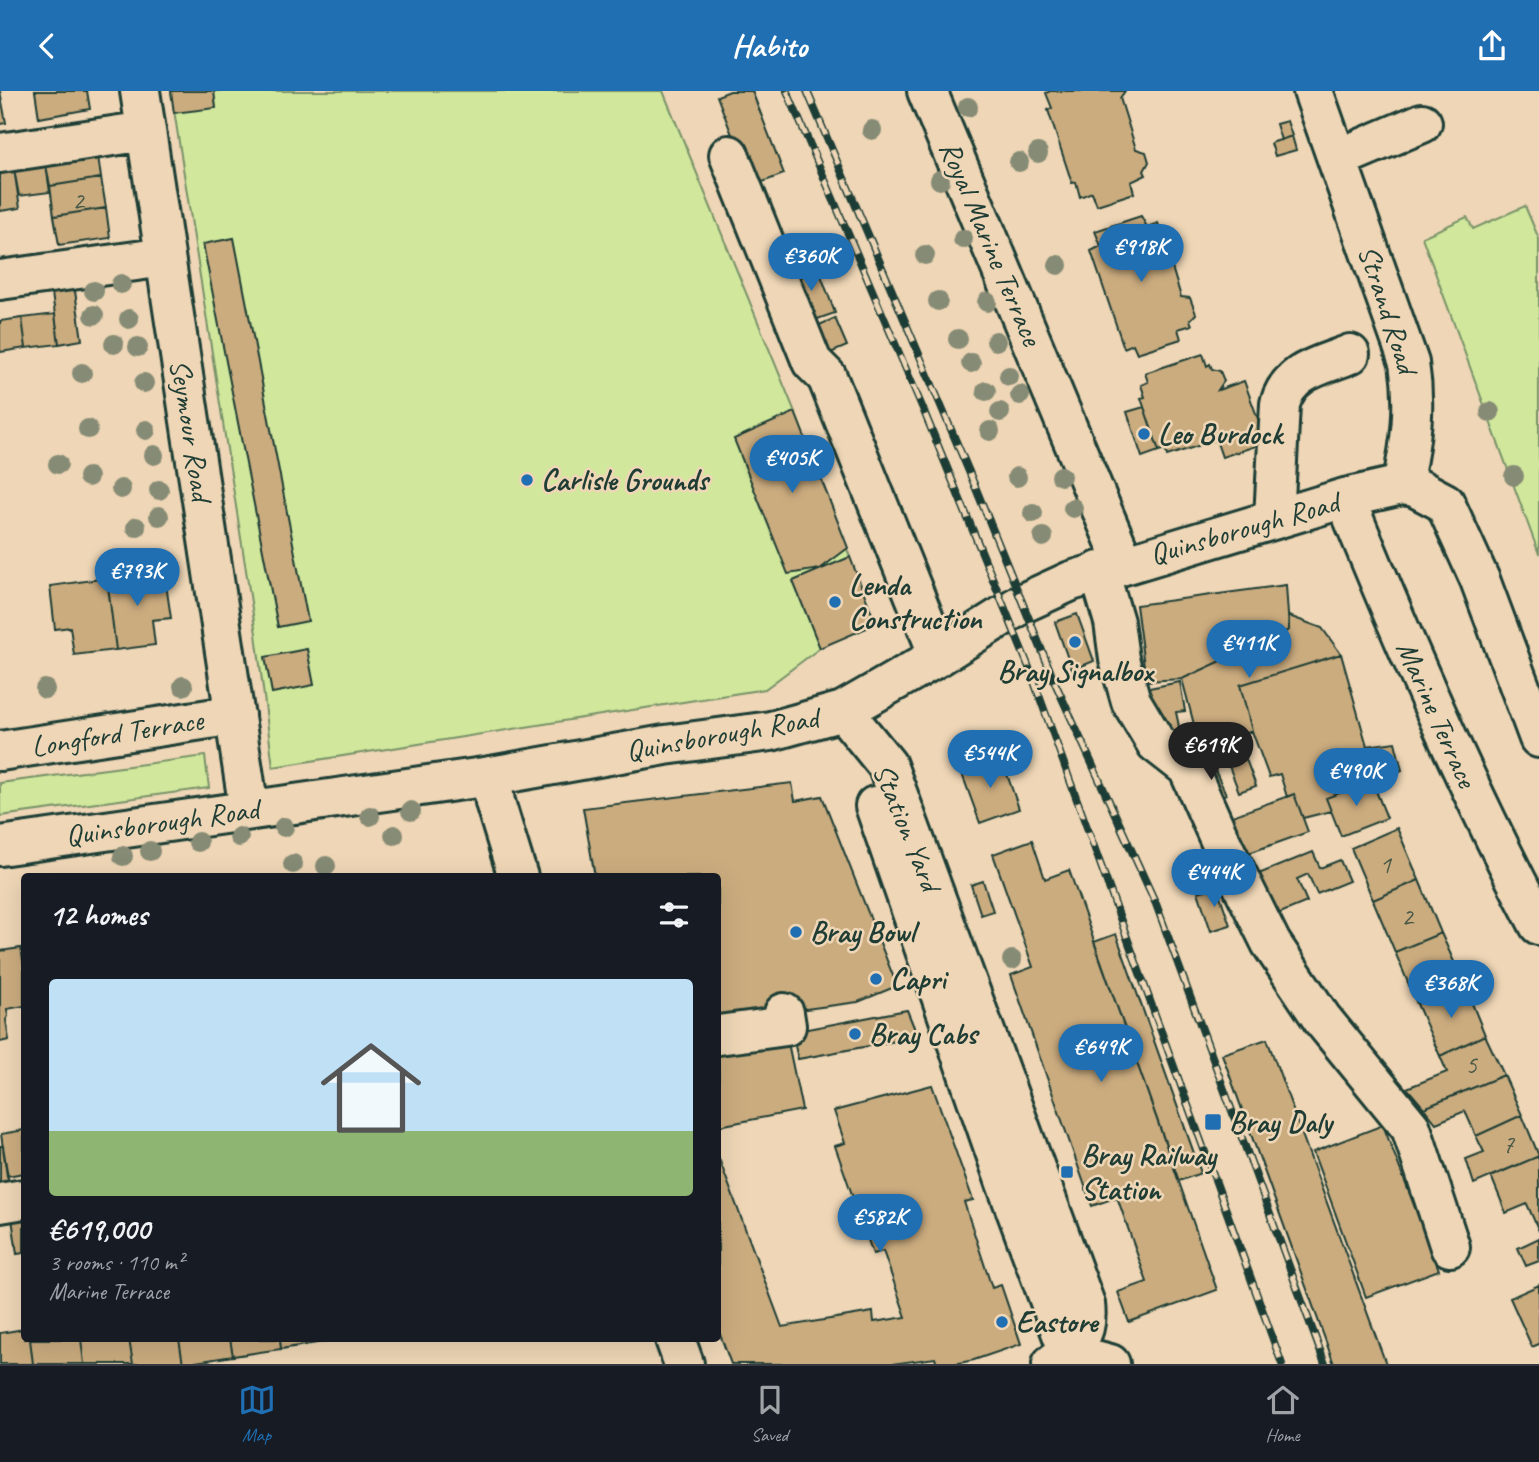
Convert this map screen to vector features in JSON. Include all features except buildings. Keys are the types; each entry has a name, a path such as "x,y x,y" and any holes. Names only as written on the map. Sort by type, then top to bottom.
{"street":[{"name":"Seymour Road","path":"140,91 249,810"},
{"name":"Royal Marine Terrace","path":"927,91 1056,395 1112,567 1114,622 1119,659 1132,701 1156,743 1188,768 1220,840 1278,954 1322,1019 1411,1128 1451,1247"},
{"name":"Strand Road","path":"1313,91 1409,363 1414,409 1411,442 1402,485"},
{"path":"1337,159 1422,123"},
{"path":"0,152 146,131"},
{"path":"730,155 812,362 827,377 939,656"},
{"path":"0,280 165,257"},
{"path":"1274,519 1280,404 1284,390 1295,377 1350,354"},
{"path":"1402,485 1415,487 1444,503 1449,510 1480,580 1539,739"},
{"name":"Quinsborough Road","path":"0,846 491,776 666,745 771,731 843,711 939,656 1023,603 1053,588 1112,567 1345,498 1402,485"},
{"name":"Marine Terrace","path":"1345,498 1400,632 1488,826 1539,925"},
{"name":"Station Yard","path":"843,711 887,765 1085,1304 1087,1322 1061,1358"},
{"name":"Longford Terrace","path":"0,751 235,715"},
{"path":"491,776 495,802 517,873"},
{"path":"721,1035 786,1026 784,1013"},
{"path":"0,1203 21,1200"},
{"path":"676,1342 684,1364"},
{"path":"1061,1358 1110,1364"}],"green space":[{"name":"Carlisle Grounds","path":"171,91 663,91 795,412 850,557 793,581 820,648 765,689 273,767 256,634"},
{"path":"1525,206 1539,239 1539,554 1422,237 1467,217 1473,229"},
{"path":"205,756 209,788 0,816 0,783"}],"railway":[{"path":"787,91 923,409 1028,665 1282,1364"},
{"path":"807,91 970,474 1056,685 1156,904 1325,1364"}],"place":[{"name":"Leo Burdock","path":"1144,434"},
{"name":"Carlisle Grounds","path":"527,480"},
{"name":"Lenda Construction","path":"835,602"},
{"name":"Bray Signalbox","path":"1075,642"},
{"name":"Bray Bowl","path":"796,932"},
{"name":"Capri","path":"876,979"},
{"name":"Bray Cabs","path":"855,1034"},
{"name":"Bray Daly","path":"1213,1122"},
{"name":"Bray Railway Station","path":"1067,1172"},
{"name":"Eastore","path":"1002,1322"}]}
